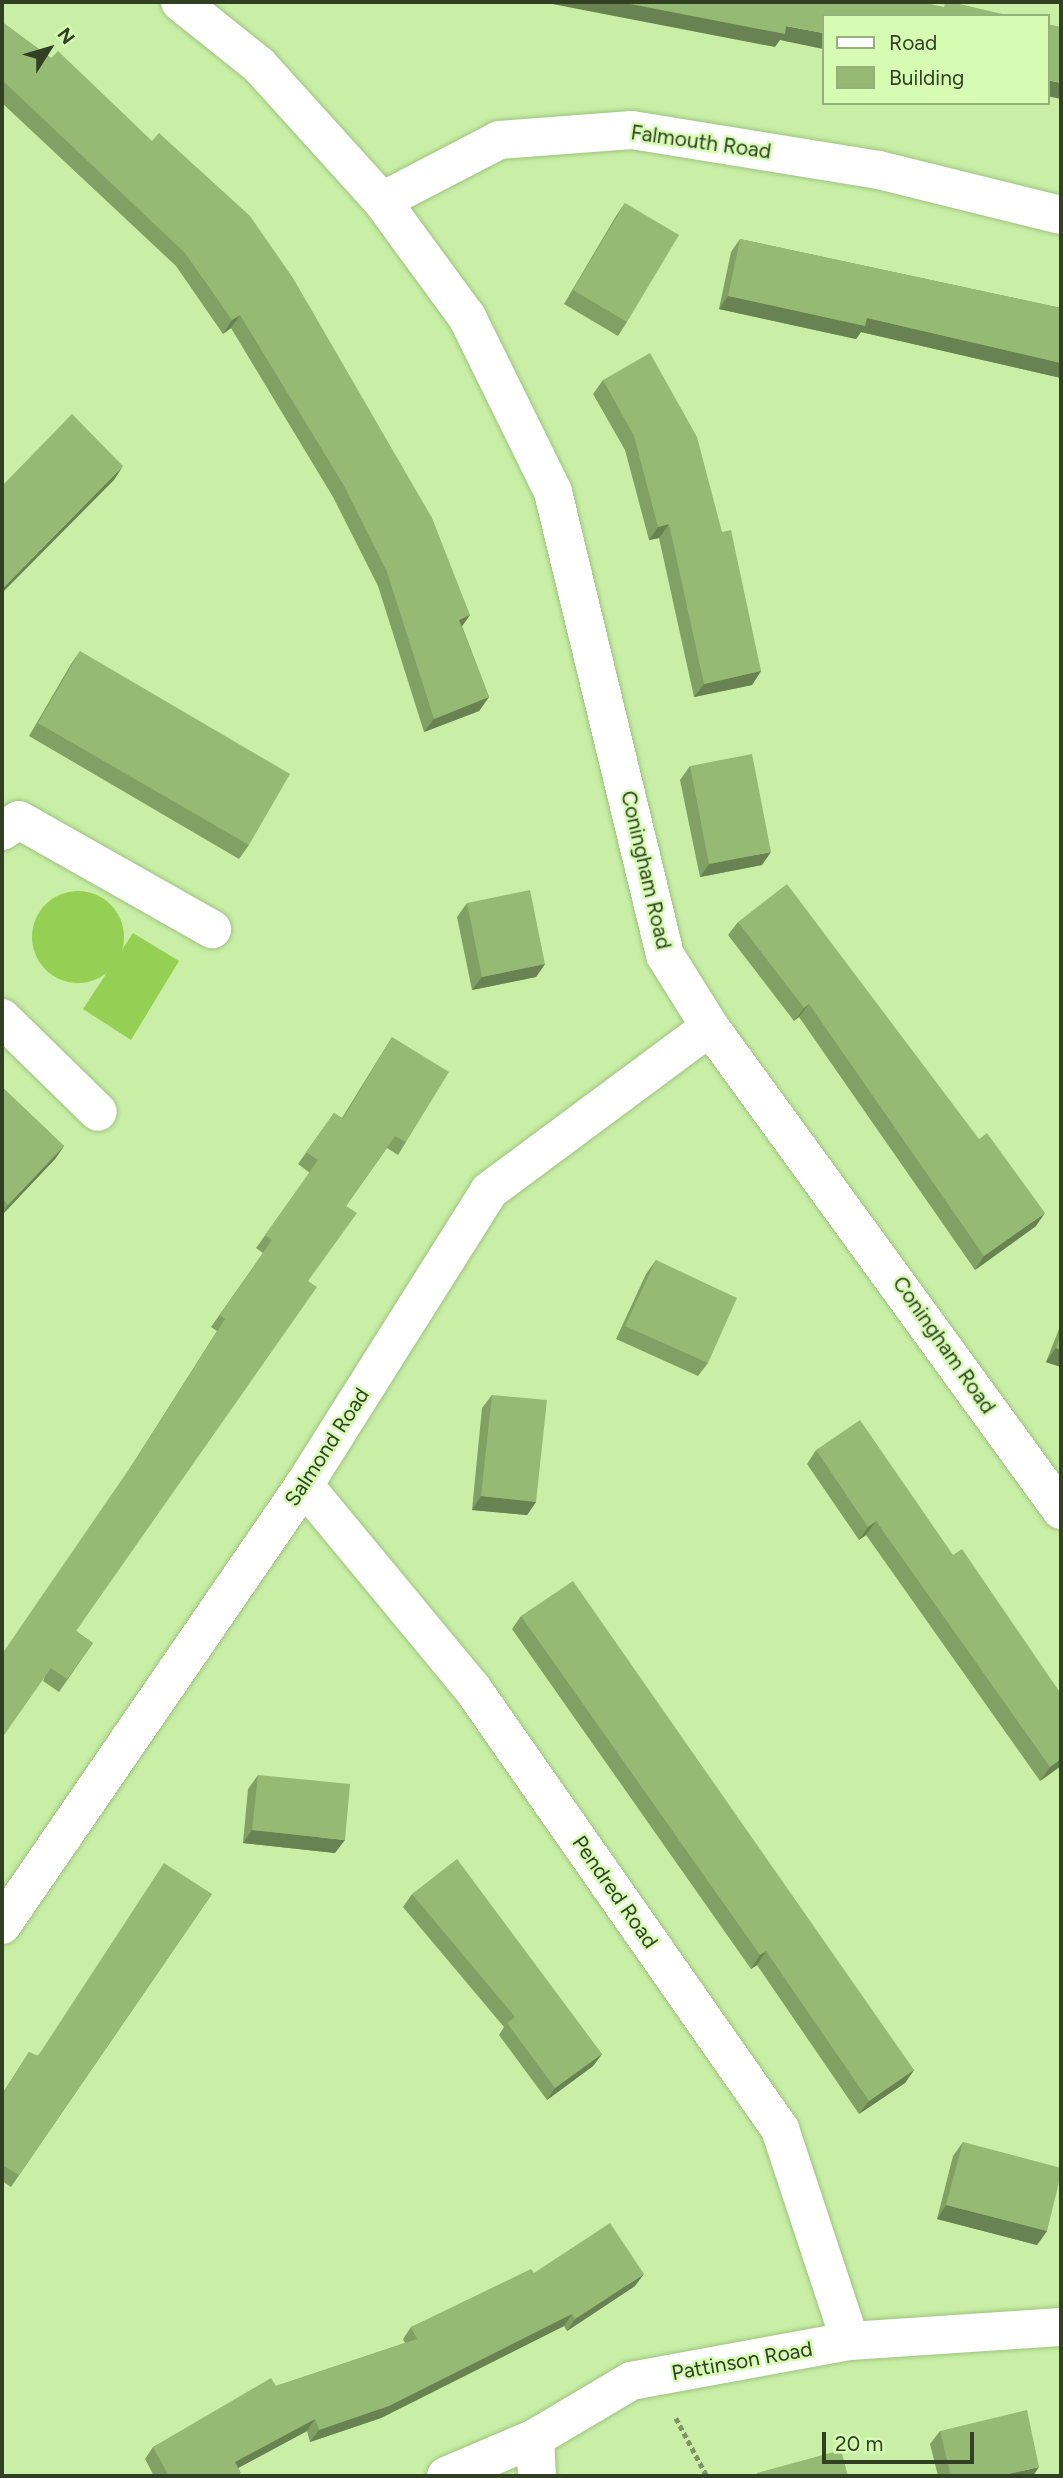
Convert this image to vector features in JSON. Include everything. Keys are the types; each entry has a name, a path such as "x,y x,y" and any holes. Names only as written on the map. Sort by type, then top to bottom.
{"street":[{"path":"180,2 258,65 382,201"},
{"name":"Falmouth Road","path":"382,201 499,140 632,130 879,170 1061,215"},
{"name":"Coningham Road","path":"382,201 467,317 552,492 665,955 709,1027 1061,1510"},
{"path":"2,831 19,820 212,929"},
{"path":"2,1018 99,1112"},
{"name":"Salmond Road","path":"2,1924 304,1485 489,1191 709,1027"},
{"name":"Pendred Road","path":"304,1485 472,1688 780,2129 850,2341"},
{"name":"Pattinson Road","path":"446,2476 535,2438 631,2381 850,2341 1061,2327"},
{"path":"535,2438 537,2476"}],"path":[{"path":"654,2376 707,2476"}],"green space":[{"path":"78,891 95,895 110,905 120,920 124,937 120,954 110,969 95,979 78,983 61,979 46,969 36,954 32,937 36,920 46,905 61,895"},
{"path":"133,933 179,961 131,1040 83,1009"}],"building":[{"path":"620,2 921,2 944,7 945,2 951,2 1002,14 822,14 822,33 786,26 785,34"},
{"path":"2,22 51,58 58,51 152,141 159,133 250,216 293,278 432,518 470,615 459,620 489,697 434,719 387,572 343,484 240,315 232,320 185,253 2,80"},
{"path":"1049,24 1061,27 1061,83 1049,80"},
{"path":"625,203 679,235 627,322 573,290"},
{"path":"740,239 1061,308 1061,363 867,318 865,326 728,296"},
{"path":"650,353 697,437 722,532 731,530 761,671 704,684 669,524 658,527 634,436 603,380"},
{"path":"72,414 123,466 2,589 2,486"},
{"path":"80,651 290,774 249,845 38,723"},
{"path":"752,754 771,852 709,864 690,766"},
{"path":"787,884 979,1139 987,1133 1045,1213 984,1256 809,1004 804,1008 738,922"},
{"path":"530,890 545,964 482,977 467,903"},
{"path":"392,1037 449,1072 406,1142 395,1136 346,1206 357,1213 308,1281 317,1287 76,1631 93,1643 67,1679 51,1668 2,1738 2,1654 138,1456 225,1319 220,1315 272,1240 265,1235 318,1160 306,1152 334,1113 343,1119"},
{"path":"2,1087 64,1146 8,1205 2,1198"},
{"path":"656,1260 737,1298 708,1363 625,1326"},
{"path":"1061,1334 1061,1350 1056,1348"},
{"path":"492,1395 547,1400 536,1502 481,1496"},
{"path":"860,1420 953,1555 962,1549 1061,1694 1061,1759 1050,1767 876,1521 868,1527 816,1450"},
{"path":"573,1581 914,2070 869,2101 766,1951 760,1955 521,1616"},
{"path":"258,1775 350,1784 345,1840 252,1830"},
{"path":"457,1859 602,2054 555,2088 507,2023 515,2017 412,1894"},
{"path":"164,1863 212,1894 19,2175 4,2166 2,2171 2,2095 29,2052 38,2056"},
{"path":"963,2142 1061,2168 1047,2231 946,2205"},
{"path":"610,2223 644,2274 575,2319 572,2314 389,2406 319,2430 315,2419 235,2462 241,2473 236,2476 169,2476 153,2447 271,2378 276,2386 417,2339 411,2327 531,2269 534,2273"},
{"path":"1027,2410 1039,2467 1000,2476 951,2476 940,2431"},
{"path":"841,2450 848,2476 758,2476 757,2473"}]}
